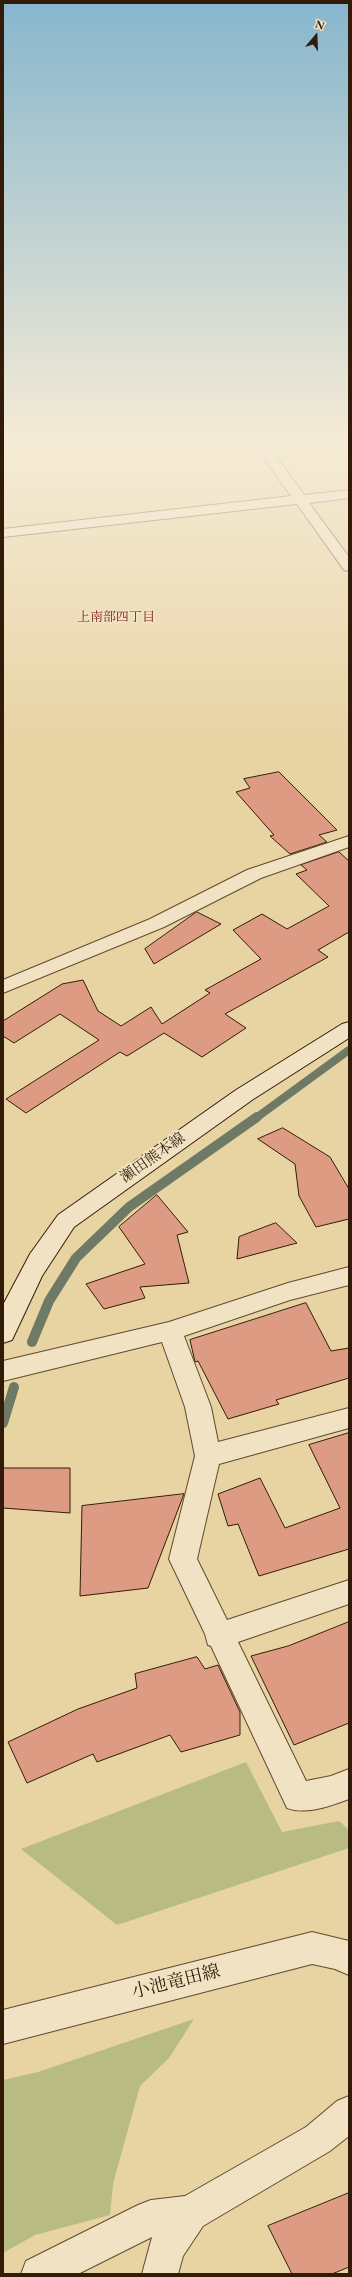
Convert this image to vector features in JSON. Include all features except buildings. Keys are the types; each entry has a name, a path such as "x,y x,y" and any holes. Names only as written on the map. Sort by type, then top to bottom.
{"street":[{"path":"332,543 349,567"},
{"path":"3,987 157,923 254,874 349,841"},
{"name":"瀬田熊本線","path":"3,1332 22,1289 46,1246 66,1221 244,1095 349,1029"},
{"path":"3,1371 170,1331 288,1292 349,1276"},
{"path":"170,1331 198,1407 208,1456 183,1559 218,1636 298,1797 331,1791 349,1784"},
{"path":"208,1456 349,1418"},
{"path":"218,1636 349,1592"},
{"name":"小池竜田線","path":"3,2027 312,1948 341,1954 349,1959"},
{"path":"40,2274 151,2218 190,2213 318,2138 349,2113"},
{"path":"160,2274 166,2248 190,2213"}],"green space":[{"path":"246,1762 282,1832 339,1821 349,1830 349,1848 117,1925 21,1849"},
{"path":"194,2019 169,2058 140,2086 113,2184 110,2215 35,2235 3,2253 3,2080 38,2072"}],"waterway":[{"path":"256,1118 349,1050"},
{"path":"32,1342 49,1301 76,1258 129,1207 257,1117"},
{"path":"3,1423 14,1387"}],"district":[{"name":"上南部四丁目","path":"116,617"}]}
